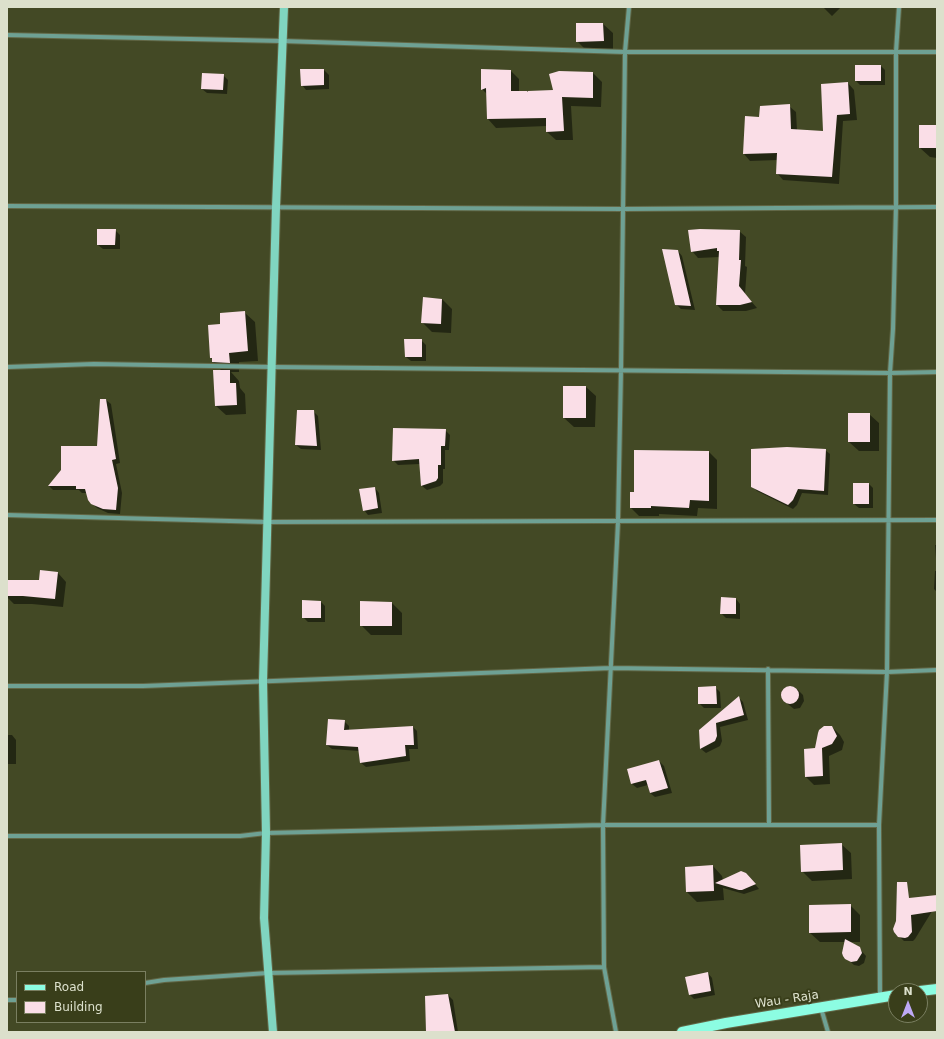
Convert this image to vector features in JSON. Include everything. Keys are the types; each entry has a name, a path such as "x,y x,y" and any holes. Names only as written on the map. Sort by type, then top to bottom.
{"main road":[{"name":"Wau - Raja","path":"682,1032 888,996"}],"street":[{"path":"273,1032 264,918 266,833 263,681 276,207 284,7"},
{"path":"616,1032 604,967 604,825 618,522 625,52 629,7"},
{"path":"880,998 879,825 887,672 890,373 893,329 896,206 896,52 899,7"},
{"path":"7,35 282,41 625,52 937,52"},
{"path":"7,206 623,209 896,206 937,207"},
{"path":"7,367 94,364 890,373 937,372"},
{"path":"7,515 267,522 937,520"},
{"path":"7,686 143,686 611,668 768,669 887,672 937,670"},
{"path":"768,669 770,825"},
{"path":"7,836 240,836 266,833 604,825 879,825"},
{"path":"146,983 164,980 268,973 604,967"},
{"path":"821,1008 828,1032"}],"building":[{"path":"576,23 603,23 604,41 576,42"},
{"path":"855,65 881,65 881,81 855,81"},
{"path":"300,69 324,69 324,85 301,86"},
{"path":"481,69 511,70 511,91 528,92 553,90 549,74 559,71 593,72 593,98 562,97 564,131 546,132 546,118 487,119 486,88 481,90"},
{"path":"202,73 224,74 223,90 201,89"},
{"path":"848,82 850,114 837,115 832,177 776,174 777,153 743,154 745,116 759,117 760,106 790,104 791,129 823,131 821,84"},
{"path":"919,125 937,125 937,148 919,148"},
{"path":"97,229 116,229 115,245 97,245"},
{"path":"688,230 740,230 739,260 741,260 739,286 752,302 740,305 716,305 719,251 717,251 717,248 691,252"},
{"path":"662,249 678,250 691,306 675,305"},
{"path":"423,297 442,299 441,324 421,323"},
{"path":"245,311 248,351 229,353 230,363 212,362 212,358 210,358 208,325 220,324 220,313"},
{"path":"404,339 422,339 422,357 405,357"},
{"path":"213,370 230,370 230,383 236,383 237,405 215,406"},
{"path":"563,386 586,386 586,418 563,418"},
{"path":"100,399 106,399 116,459 112,460 118,488 116,510 103,509 91,504 88,500 85,489 76,489 76,486 48,486 61,470 61,446 97,446"},
{"path":"297,410 314,410 317,446 295,445"},
{"path":"848,413 870,413 870,442 848,442"},
{"path":"393,428 446,429 445,446 441,446 441,465 438,465 438,478 436,481 421,486 419,459 392,461"},
{"path":"787,447 826,449 824,491 798,489 793,500 788,505 751,487 751,449"},
{"path":"634,450 709,451 709,501 690,500 689,508 651,506 651,508 630,508 630,492 634,492"},
{"path":"853,483 869,483 869,504 853,504"},
{"path":"375,487 378,508 363,511 359,489"},
{"path":"40,570 58,572 55,599 7,596 7,580 39,580"},
{"path":"721,597 736,598 736,614 720,614"},
{"path":"302,600 321,601 321,618 302,618"},
{"path":"360,601 392,602 392,626 360,626"},
{"path":"716,686 717,704 698,704 698,687"},
{"path":"786,686 794,686 799,691 797,702 794,704 786,704 781,699 781,691"},
{"path":"739,696 744,715 716,723 717,736 715,741 700,749 699,730"},
{"path":"328,719 345,720 344,730 413,726 414,745 405,745 406,756 360,763 358,747 326,745"},
{"path":"824,726 832,726 837,736 832,744 822,748 823,776 805,777 804,749 815,748 819,730"},
{"path":"659,760 668,788 650,793 646,780 631,784 627,769"},
{"path":"842,843 843,870 801,872 800,845"},
{"path":"713,865 714,891 686,892 685,867"},
{"path":"741,871 746,873 756,884 739,890 715,883"},
{"path":"897,882 907,882 909,898 937,895 937,911 911,915 912,932 905,938 898,937 893,929 896,921"},
{"path":"851,904 851,932 809,933 809,905"},
{"path":"845,939 860,947 862,953 857,961 851,962 843,956 842,953"},
{"path":"708,972 711,991 689,995 685,977"},
{"path":"448,994 455,1032 426,1032 425,996"}]}
